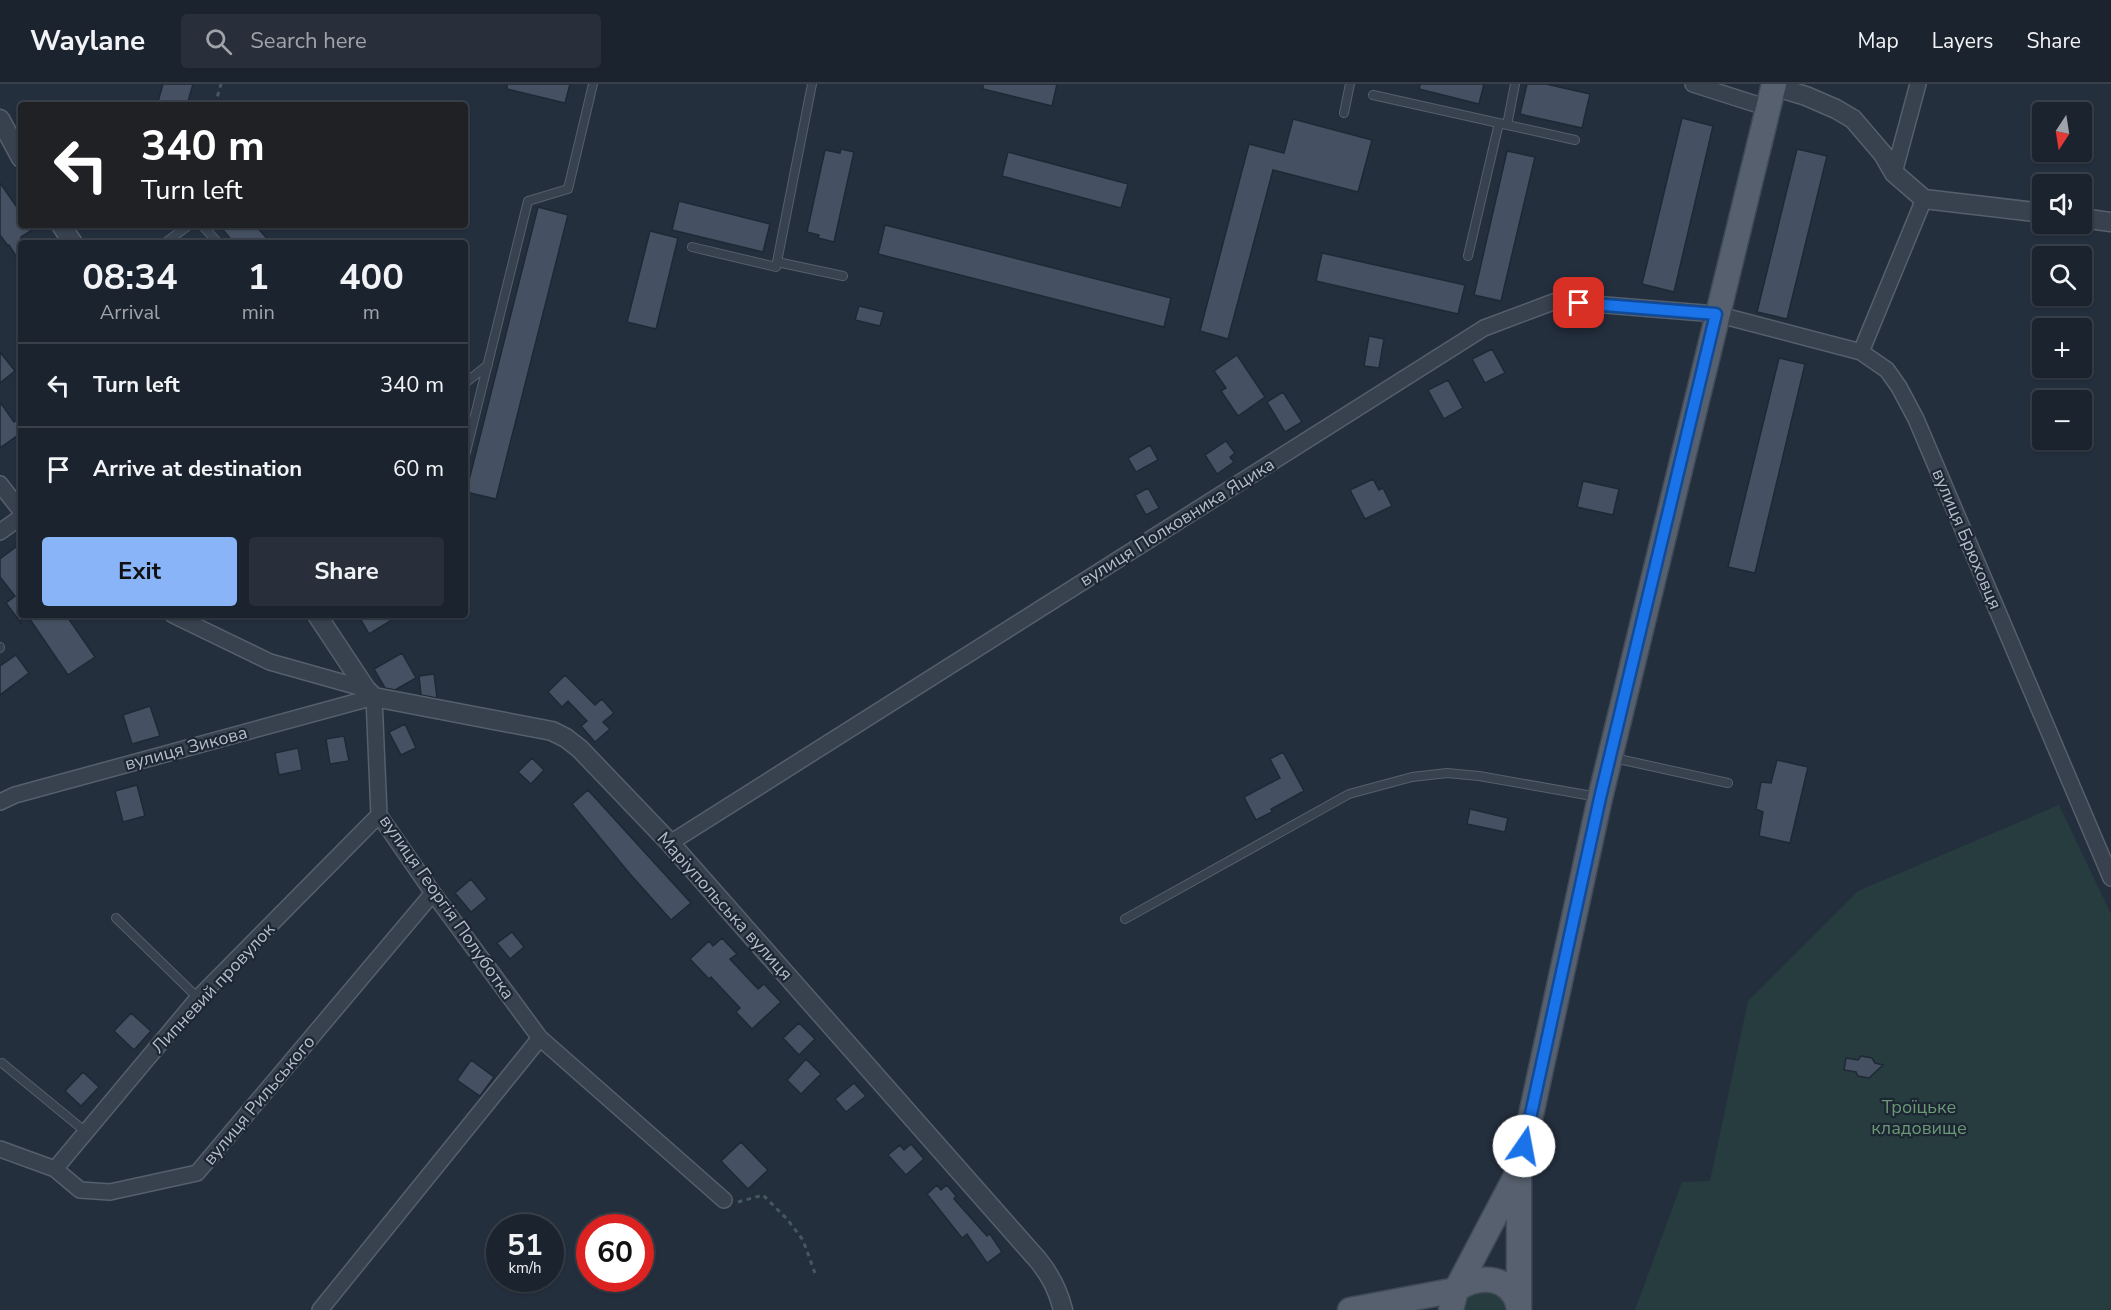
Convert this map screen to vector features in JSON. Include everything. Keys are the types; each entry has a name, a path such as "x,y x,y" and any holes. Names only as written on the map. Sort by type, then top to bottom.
{"main road":[{"path":"1519,1310 1519,1170 1600,798 1716,314 1772,93"},
{"path":"1454,1300 1519,1170"},
{"path":"1454,1300 1466,1282 1493,1281 1502,1284 1514,1295 1519,1310"},
{"path":"1350,1310 1454,1300"}],"street":[{"path":"1894,173 1918,84"},
{"path":"1697,85 1806,96 1853,119 1884,154 1894,173 1924,199 2032,212"},
{"path":"0,119 18,152"},
{"path":"1861,352 1924,199"},
{"path":"2092,219 2111,222"},
{"name":"вулиця Полковника Яцика","path":"670,843 1484,328 1556,302 1716,314"},
{"name":"вулиця Брюховця","path":"1716,314 1861,352 1887,370 1899,387 1916,419 2111,878"},
{"path":"0,484 18,507"},
{"path":"0,532 18,519"},
{"path":"179,618 270,662 370,693"},
{"path":"319,618 370,693"},
{"name":"Маріупольська вулиця","path":"370,693 532,726 559,734 580,749 670,843 1038,1260 1051,1277 1063,1310"},
{"name":"вулиця Зикова","path":"0,802 15,795 370,693"},
{"name":"вулиця Георгія Полуботка","path":"370,693 379,815 540,1038 724,1200"},
{"name":"Липневий провулок","path":"55,1169 198,998 379,815"},
{"name":"вулиця Рильського","path":"0,1149 55,1169 80,1190 110,1192 197,1173 433,892"},
{"path":"320,1310 540,1038"}],"lane":[{"path":"468,444 528,201 568,189 593,84"},
{"path":"692,247 776,267 812,84"},
{"path":"1344,113 1350,84"},
{"path":"1468,256 1515,84"},
{"path":"1373,95 1575,140"},
{"path":"169,240 185,228"},
{"path":"205,228 215,240"},
{"path":"777,262 843,276"},
{"path":"468,381 488,365"},
{"path":"1610,757 1728,783"},
{"path":"1125,919 1349,794 1412,777 1446,772 1600,798"},
{"path":"116,918 198,998"},
{"path":"2,1063 86,1132"}],"path":[{"path":"216,102 221,84"},
{"path":"724,1200 738,1203 763,1195 787,1219 803,1240 816,1276"}],"green space":[{"name":"Троїцьке кладовище","path":"2059,805 2111,914 2111,1310 1635,1310 1682,1182 1710,1181 1748,1001 1858,891"},
{"path":"1493,1291 1504,1300 1508,1310 1459,1310 1470,1292"}],"building":[{"path":"163,84 193,84 188,102 158,102"},
{"path":"507,84 570,84 565,103 507,89"},
{"path":"983,84 1057,84 1052,106 983,89"},
{"path":"1420,84 1484,84 1479,104 1419,89"},
{"path":"1527,84 1546,84 1590,94 1582,128 1520,114"},
{"path":"1682,118 1713,126 1674,292 1642,284"},
{"path":"1293,119 1372,140 1358,192 1273,170 1228,339 1200,331 1249,144 1284,153"},
{"path":"841,149 854,152 834,242 818,238 819,235 807,232 825,150 840,153"},
{"path":"1797,149 1827,156 1787,319 1757,312"},
{"path":"1507,151 1535,157 1501,301 1474,295"},
{"path":"1008,152 1128,184 1121,208 1002,176"},
{"path":"0,183 18,209 18,228 35,228 18,240 18,259 0,235"},
{"path":"679,201 770,224 763,252 672,230"},
{"path":"538,207 568,215 496,499 468,492 468,484"},
{"path":"885,225 1171,298 1164,327 878,254"},
{"path":"222,228 258,228 268,240 232,240"},
{"path":"650,231 678,238 656,329 627,322"},
{"path":"1322,253 1465,285 1458,314 1316,281"},
{"path":"859,306 884,312 880,326 855,320"},
{"path":"1369,336 1384,339 1379,368 1364,366"},
{"path":"1492,349 1505,373 1485,383 1472,359"},
{"path":"0,352 15,371 0,383"},
{"path":"1237,355 1265,397 1238,416 1221,391 1226,388 1214,371"},
{"path":"1779,358 1805,364 1755,573 1728,567"},
{"path":"1448,380 1463,408 1444,419 1428,390"},
{"path":"1283,392 1302,422 1285,432 1267,402"},
{"path":"0,402 14,422 18,419 18,435 0,448"},
{"path":"1226,441 1235,453 1230,457 1234,462 1217,474 1205,455"},
{"path":"1150,445 1158,460 1136,472 1128,458"},
{"path":"1373,479 1379,490 1383,488 1392,506 1365,519 1350,490"},
{"path":"1583,481 1619,489 1613,515 1577,507"},
{"path":"1148,488 1159,508 1146,515 1135,495"},
{"path":"18,545 18,618 21,618 21,623 6,603 15,596 0,577 0,559"},
{"path":"29,618 68,618 95,657 68,675"},
{"path":"360,618 395,618 369,634"},
{"path":"402,653 416,678 395,690 385,688 374,669"},
{"path":"16,655 29,673 0,695 0,666"},
{"path":"434,674 437,698 421,695 419,676"},
{"path":"565,675 595,705 602,699 614,713 603,722 610,729 595,742 581,726 587,721 568,701 562,707 548,692"},
{"path":"150,706 160,736 132,744 123,715"},
{"path":"405,724 416,748 401,755 389,732"},
{"path":"344,736 349,761 330,764 326,739"},
{"path":"298,748 302,770 279,775 275,753"},
{"path":"1283,752 1304,791 1256,820 1244,797 1280,778 1270,759"},
{"path":"532,758 544,770 531,784 518,772"},
{"path":"1777,760 1808,767 1790,843 1759,836 1763,812 1756,809 1761,782 1771,783"},
{"path":"137,785 145,816 123,822 115,791"},
{"path":"588,790 691,903 671,920 572,804"},
{"path":"1470,809 1508,818 1505,832 1467,824"},
{"path":"471,879 487,899 471,912 455,893"},
{"path":"512,932 524,947 510,959 497,943"},
{"path":"722,938 737,954 730,959 758,989 764,984 781,1002 752,1029 736,1012 740,1008 711,977 709,979 690,959 709,941 713,946"},
{"path":"131,1013 151,1031 134,1050 114,1031"},
{"path":"799,1023 815,1039 799,1055 783,1038"},
{"path":"1861,1056 1872,1058 1875,1063 1883,1065 1869,1078 1844,1070 1846,1058 1858,1060"},
{"path":"806,1059 821,1074 801,1094 787,1080"},
{"path":"471,1060 494,1077 480,1096 457,1080"},
{"path":"83,1072 99,1087 81,1106 65,1091"},
{"path":"854,1083 866,1096 846,1112 835,1099"},
{"path":"741,1142 768,1170 748,1189 721,1161"},
{"path":"911,1144 924,1159 906,1175 888,1155 900,1145 904,1150"},
{"path":"937,1185 941,1190 947,1185 956,1196 954,1199 987,1236 990,1234 1002,1252 987,1263 967,1234 962,1238 927,1194"}],"route":[{"path":"1524,1146 1600,798 1716,314 1579,303"}]}
